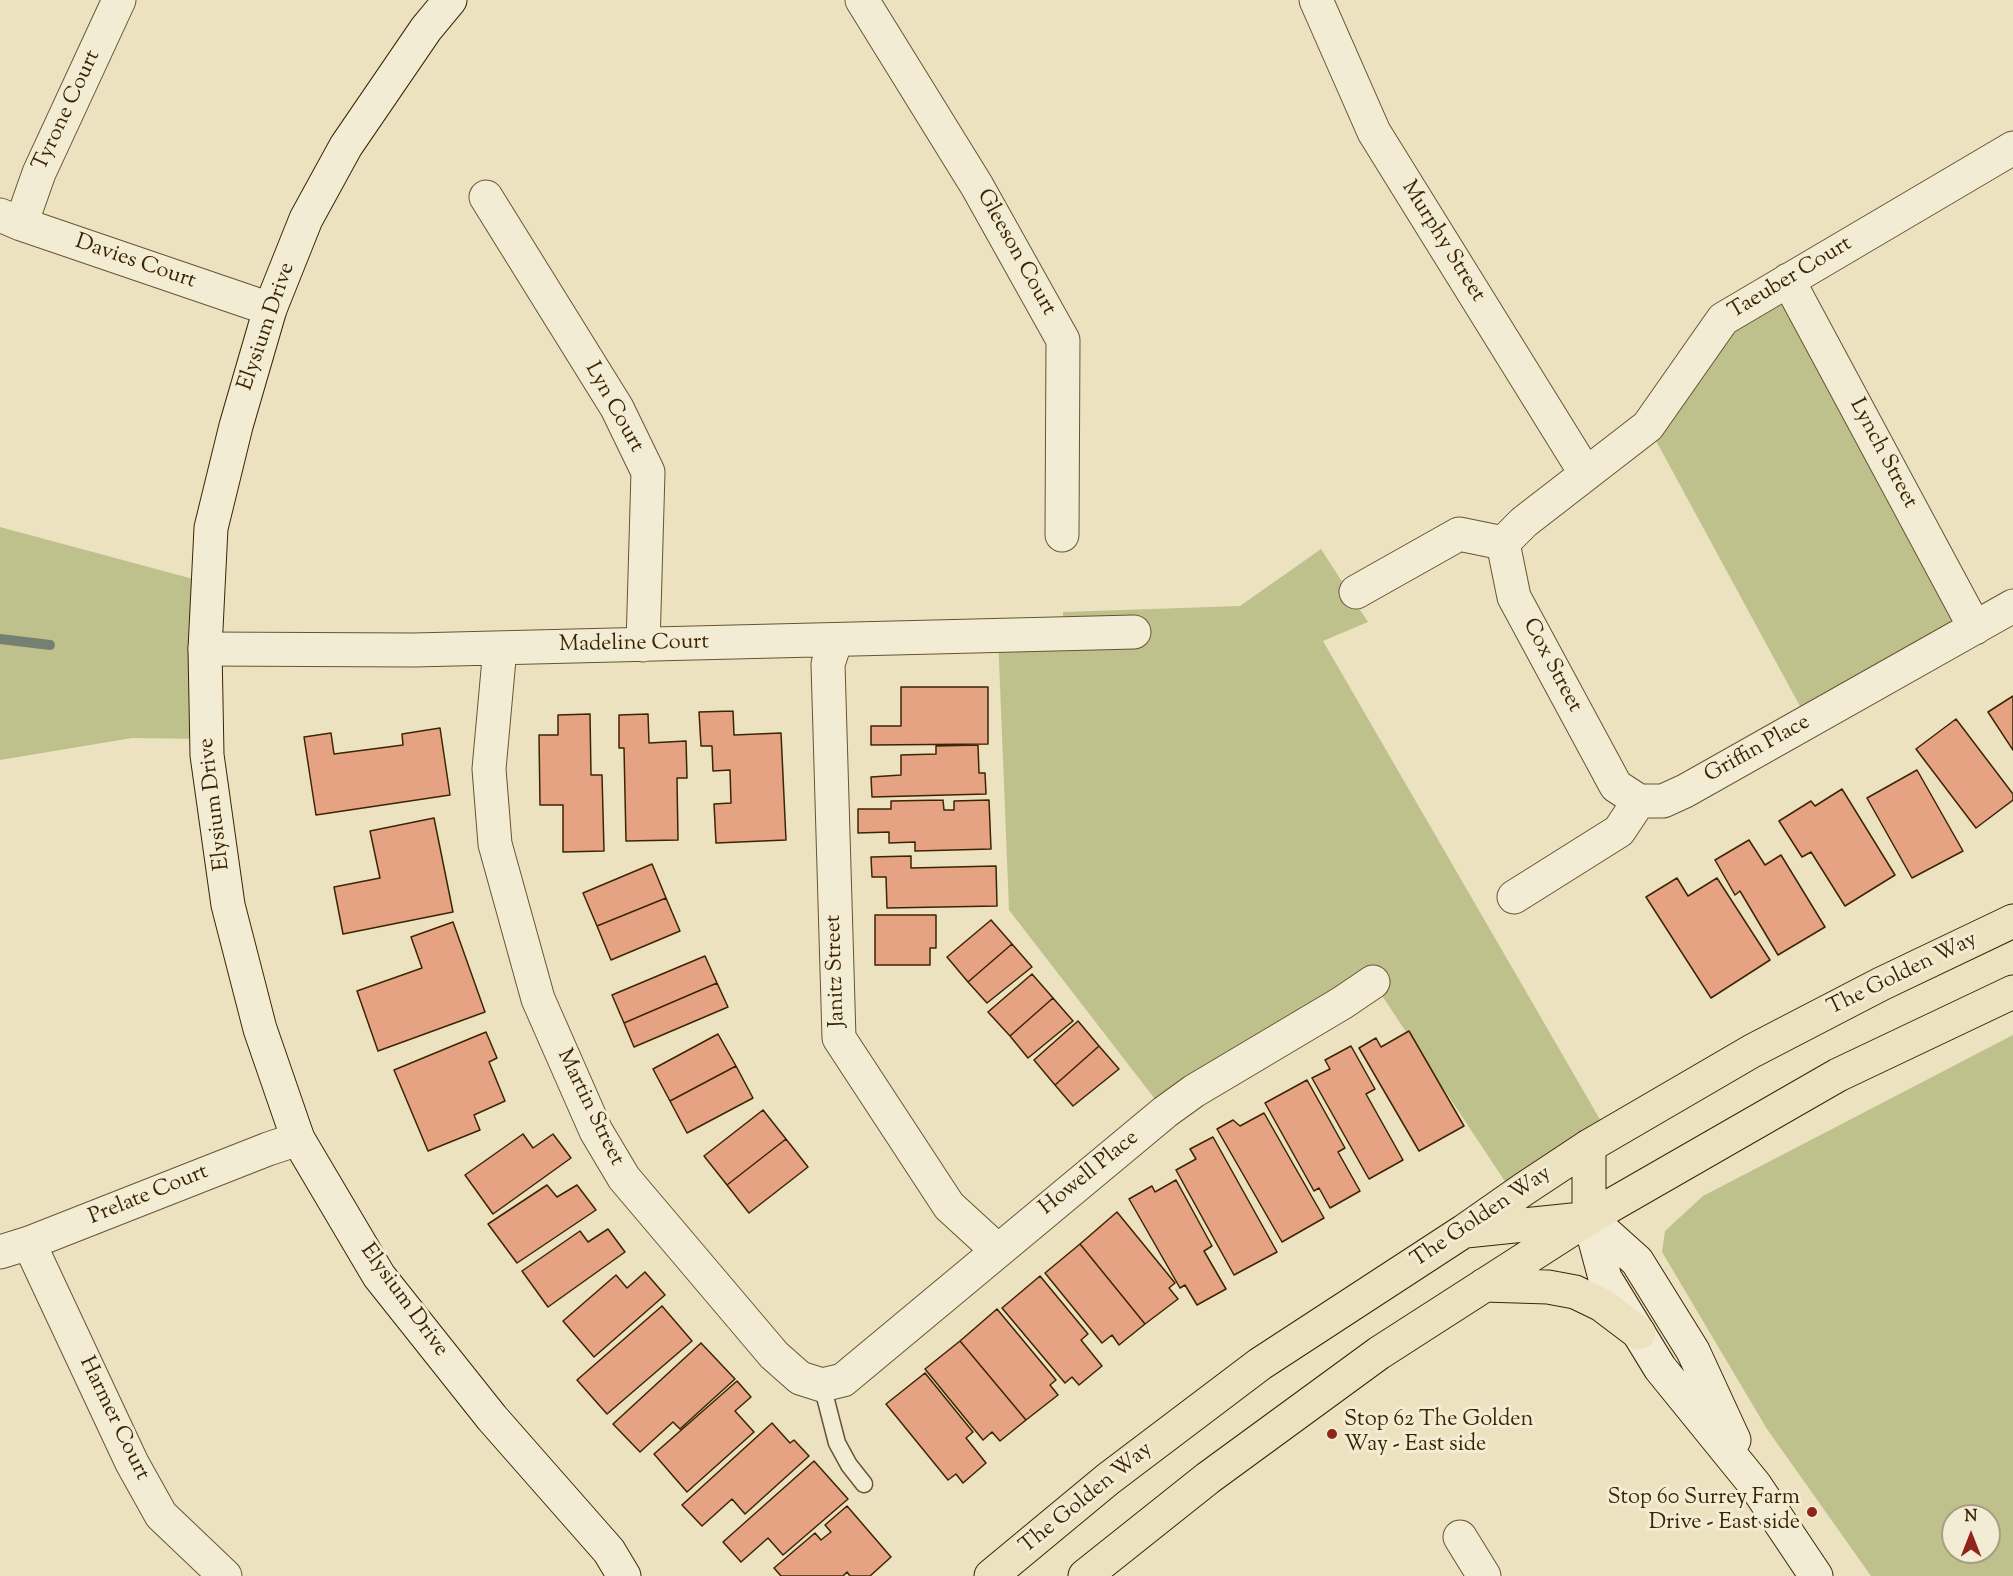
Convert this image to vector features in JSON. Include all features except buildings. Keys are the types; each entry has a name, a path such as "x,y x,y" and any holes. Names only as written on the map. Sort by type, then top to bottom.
{"main road":[{"name":"The Golden Way","path":"991,1576 1108,1479 1260,1364 1464,1231 1589,1146 1752,1051 1881,984 2013,921"},
{"path":"1085,1576 1208,1478 1379,1353 1589,1218 1838,1076 2013,992"},
{"path":"1589,1146 1589,1218"},
{"path":"1464,1231 1589,1218"},
{"path":"1484,1285 1548,1287 1575,1292 1602,1305 1639,1333"}],"street":[{"name":"Tyrone Court","path":"10,219 39,173 119,0"},
{"name":"Elysium Drive","path":"450,0 426,29 346,146 306,219 270,309 236,426 211,528 205,649 207,755 228,904 260,1029 298,1139 379,1276 492,1418 616,1563 644,1576"},
{"name":"Murphy Street","path":"1316,0 1374,132 1586,474"},
{"name":"Gleeson Court","path":"876,5 1063,340 1062,535"},
{"name":"Taeuber Court","path":"1514,533 1648,426 1723,319 2013,148"},
{"name":"Lyn Court","path":"486,197 617,408 648,472 643,645"},
{"name":"Davies Court","path":"10,219 270,309"},
{"name":"Lynch Street","path":"1788,280 1975,628"},
{"path":"1356,592 1459,534 1514,533"},
{"name":"Cox Street","path":"1514,533 1514,597 1616,786 1639,801"},
{"name":"Griffin Place","path":"1639,801 1663,801 1685,790 2013,606"},
{"name":"Madeline Court","path":"205,649 500,648 836,640 1063,623 1134,632"},
{"name":"Janitz Street","path":"836,640 828,664 839,1038 949,1206 997,1250"},
{"name":"Martin Street","path":"500,648 489,769 495,844 538,999 596,1131 624,1178 774,1355 800,1378 822,1385"},
{"path":"1514,897 1619,831 1639,801"},
{"name":"Howell Place","path":"822,1385 843,1380 1165,1112 1194,1091 1342,1003 1373,982"},
{"name":"Prelate Court","path":"14,1247 298,1139"},
{"path":"1589,1218 1605,1278 1660,1368 1755,1485 1816,1576"},
{"path":"1589,1218 1637,1262 1693,1351 1755,1485"},
{"name":"Harmer Court","path":"14,1247 161,1515 225,1576"},
{"path":"1460,1537 1484,1576"}],"lane":[{"path":"822,1385 837,1443 849,1465 864,1484"}],"green space":[{"path":"1788,280 1975,628 1808,721 1648,426 1723,319"},
{"path":"0,527 208,583 207,739 132,738 0,760"},
{"path":"1321,549 1368,622 1323,641 1609,1135 1514,1195 1373,982 1165,1112 1009,910 998,636 1063,634 1063,612 1240,606"},
{"path":"2013,1035 2013,1576 1871,1576 1767,1429 1662,1252 1665,1231 1703,1196"}],"waterway":[{"path":"0,639 50,645"}],"place":[{"name":"Stop 62 The Golden Way - East side","path":"1332,1434"},
{"name":"Stop 60 Surrey Farm Drive - East side","path":"1812,1512"}]}
